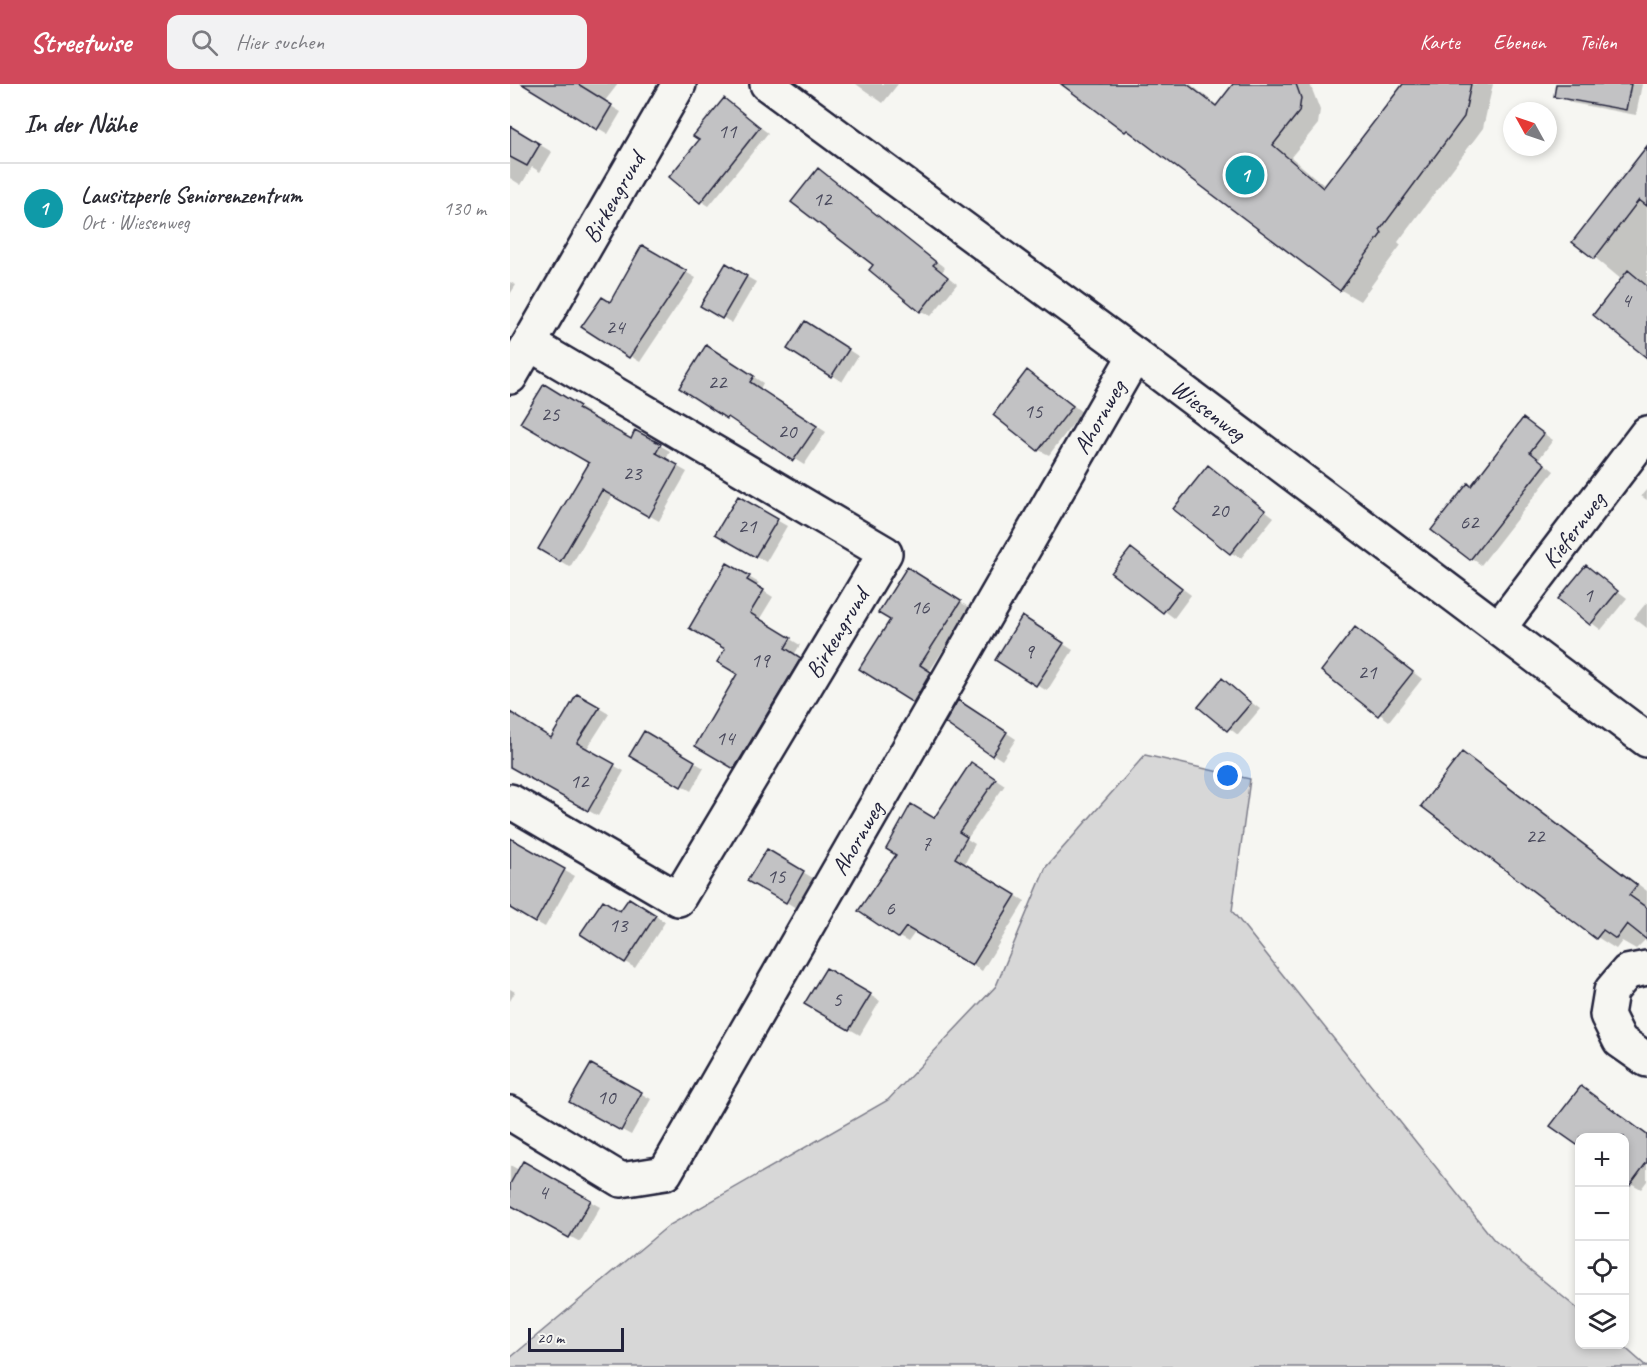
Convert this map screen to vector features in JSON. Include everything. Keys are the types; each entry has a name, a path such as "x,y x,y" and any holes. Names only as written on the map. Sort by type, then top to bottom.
{"street":[{"name":"Birkengrund","path":"510,377 679,84"},
{"name":"Wiesenweg","path":"767,84 1135,355 1647,740"},
{"name":"Birkengrund","path":"510,801 678,899 885,553 530,344"},
{"name":"Ahornweg","path":"510,1113 621,1179 665,1173 1135,355"},
{"name":"Kiefernweg","path":"1499,628 1647,433"},
{"path":"1647,968 1627,972 1611,991 1607,1015 1620,1041 1647,1060"}],"shaded area":[{"path":"1145,755 1250,779 1232,911 1494,1240 1575,1307 1575,1349 1627,1349 1647,1367 510,1367 510,1358 668,1226 888,1100 996,986 1046,867"}],"building":[{"path":"522,84 578,84 612,105 597,130"},
{"path":"1061,84 1187,84 1216,106 1233,84 1296,84 1301,98 1299,112 1273,145 1323,188 1403,84 1471,84 1464,117 1380,230 1382,233 1340,291 1127,130 1125,132"},
{"path":"1556,84 1631,84 1626,110 1554,97"},
{"path":"724,98 760,127 700,203 669,177 699,140 693,136"},
{"path":"510,126 540,144 527,166 510,157"},
{"path":"1647,146 1647,206 1639,200 1594,259 1572,242"},
{"path":"818,168 936,262 933,265 948,277 920,312 869,270 873,265 791,202"},
{"path":"642,245 687,271 629,358 581,327 602,297 610,302"},
{"path":"726,263 747,276 722,319 700,306"},
{"path":"1628,270 1647,286 1647,358 1593,315"},
{"path":"805,321 849,349 831,377 787,349"},
{"path":"706,345 754,376 750,382 817,426 793,461 728,417 727,419 679,388"},
{"path":"1027,370 1073,406 1038,451 993,415"},
{"path":"544,384 580,406 578,409 631,439 635,430 661,444 656,453 678,465 649,517 602,490 560,562 538,549 589,463 520,423"},
{"path":"1523,418 1544,434 1530,452 1545,464 1470,560 1431,530 1468,483 1471,486"},
{"path":"1208,465 1265,510 1230,554 1173,509"},
{"path":"738,496 778,519 755,557 715,534"},
{"path":"1131,548 1182,588 1163,613 1111,573"},
{"path":"727,563 750,576 747,580 764,590 750,613 791,638 785,648 801,658 734,769 695,746 737,674 717,662 725,649 689,628"},
{"path":"1586,565 1618,591 1590,625 1558,599"},
{"path":"907,567 961,601 920,665 931,672 913,703 859,669 890,620 878,613"},
{"path":"1022,616 1064,643 1036,686 995,660"},
{"path":"1355,627 1413,672 1378,716 1321,671"},
{"path":"1222,678 1251,703 1227,731 1198,707"},
{"path":"577,694 600,707 577,743 615,764 588,811 510,767 510,712 551,738"},
{"path":"958,700 1007,732 992,756 945,723"},
{"path":"644,731 695,761 681,787 629,756"},
{"path":"1462,752 1637,885 1629,895 1647,908 1647,940 1627,924 1616,939 1603,930 1596,939 1421,806"},
{"path":"971,762 996,779 959,832 967,837 955,858 1016,895 972,966 906,927 898,938 858,911 896,855 886,849 911,804 934,818"},
{"path":"510,838 565,869 535,923 510,908"},
{"path":"767,849 804,871 786,903 747,881"},
{"path":"629,898 656,915 625,963 580,934 603,900 620,911"},
{"path":"826,968 871,994 849,1030 804,1004"},
{"path":"591,1064 642,1092 621,1131 569,1102"},
{"path":"1581,1086 1647,1135 1647,1162 1630,1185 1629,1133 1575,1133 1575,1144 1550,1126"},
{"path":"523,1161 591,1200 569,1238 510,1205 510,1184"}],"place":[{"name":"Lausitzperle Seniorenzentrum","path":"1245,175"}]}
